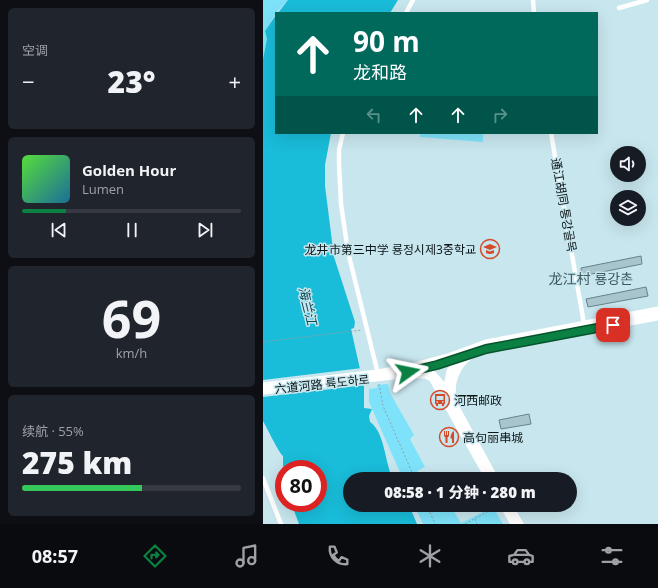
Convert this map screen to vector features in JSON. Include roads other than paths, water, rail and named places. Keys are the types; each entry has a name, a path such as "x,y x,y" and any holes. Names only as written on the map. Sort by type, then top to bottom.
{"highway":[{"path":"446,389 450,371 458,358 493,341 658,310"},
{"path":"451,404 455,376 464,360 472,350 486,349 658,317"},
{"name":"六道河路 륙도하로","path":"263,391 375,376 448,358 472,350"},
{"name":"六道河路 륙도하로","path":"263,386 402,375 458,358"},
{"path":"415,366 425,368 433,374 446,389 451,404 485,472"},
{"path":"402,375 423,374 429,376 434,381 451,404 491,472"},
{"path":"507,512 514,524"},
{"path":"513,512 520,524"}],"street":[{"path":"406,12 413,0"},
{"path":"533,0 534,12"},
{"path":"619,8 647,0"},
{"path":"343,134 339,150 341,204 353,276 367,329 375,376"},
{"name":"通江胡同 통강골목","path":"551,134 584,324"},
{"path":"263,478 281,524"}],"water":[{"path":"288,0 398,0 391,12 279,12"},
{"name":"海兰江","path":"275,16 275,134 331,134 325,165 325,186 334,257 355,322 354,328 351,329 364,387 364,408 372,409 369,416 370,422 379,433 382,440 390,472 343,472 343,512 412,512 417,524 299,524 294,512 327,512 327,460 283,460 283,456 263,421 263,59 267,39 265,31"}],"place":[{"name":"龙井市第三中学 룡정시제3중학교","path":"490,249"},
{"name":"河西邮政","path":"440,400"},
{"name":"高句丽串城","path":"449,437"}],"district":[{"name":"龙江村 룡강촌","path":"591,278"}]}
